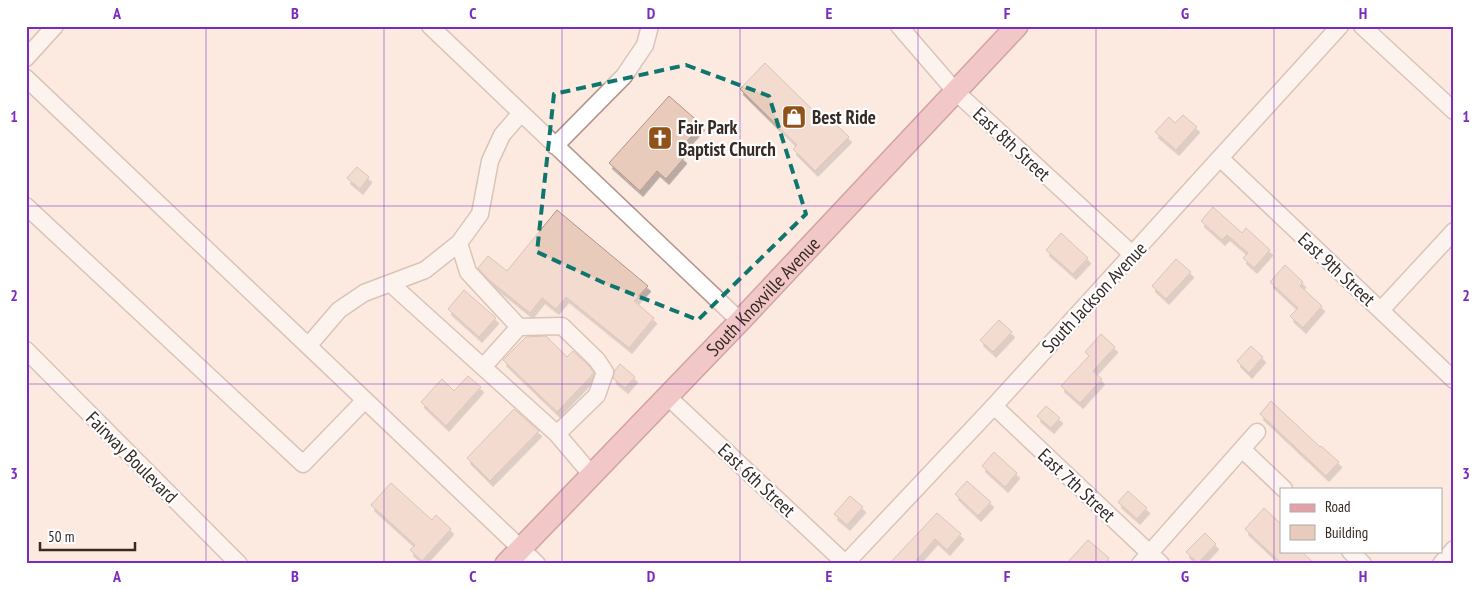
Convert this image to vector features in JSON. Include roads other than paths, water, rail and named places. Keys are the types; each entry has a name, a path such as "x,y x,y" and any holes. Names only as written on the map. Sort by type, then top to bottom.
{"main road":[{"name":"South Knoxville Avenue","path":"506,564 740,321 1017,26"}],"street":[{"path":"26,58 55,26"},
{"path":"430,26 740,321"},
{"path":"554,146 624,76 645,45 650,26"},
{"name":"East 8th Street","path":"899,26 956,92 1133,255"},
{"name":"South Jackson Avenue","path":"846,564 1133,255 1340,26"},
{"path":"1362,26 1454,111"},
{"path":"26,78 537,564"},
{"path":"308,346 339,310 364,293 425,270 459,243 480,214 490,162 502,135 521,113"},
{"name":"East 9th Street","path":"1220,158 1454,380"},
{"path":"26,206 303,464 365,400"},
{"path":"1381,310 1454,231"},
{"path":"459,243 468,272 519,327"},
{"path":"390,283 557,434 591,474"},
{"path":"483,367 519,327 562,326 597,360 605,372 597,395 557,434"},
{"name":"Fairway Boulevard","path":"26,350 239,564"},
{"name":"East 6th Street","path":"667,396 846,564"},
{"name":"East 7th Street","path":"994,406 1150,560"},
{"path":"1150,560 1257,432"},
{"path":"1242,449 1283,488"},
{"path":"1441,564 1454,550"},
{"path":"1351,552 1364,564"}],"place":[{"name":"Best Ride","path":"794,117"},
{"name":"Fair Park Baptist Church","path":"660,138"}]}
